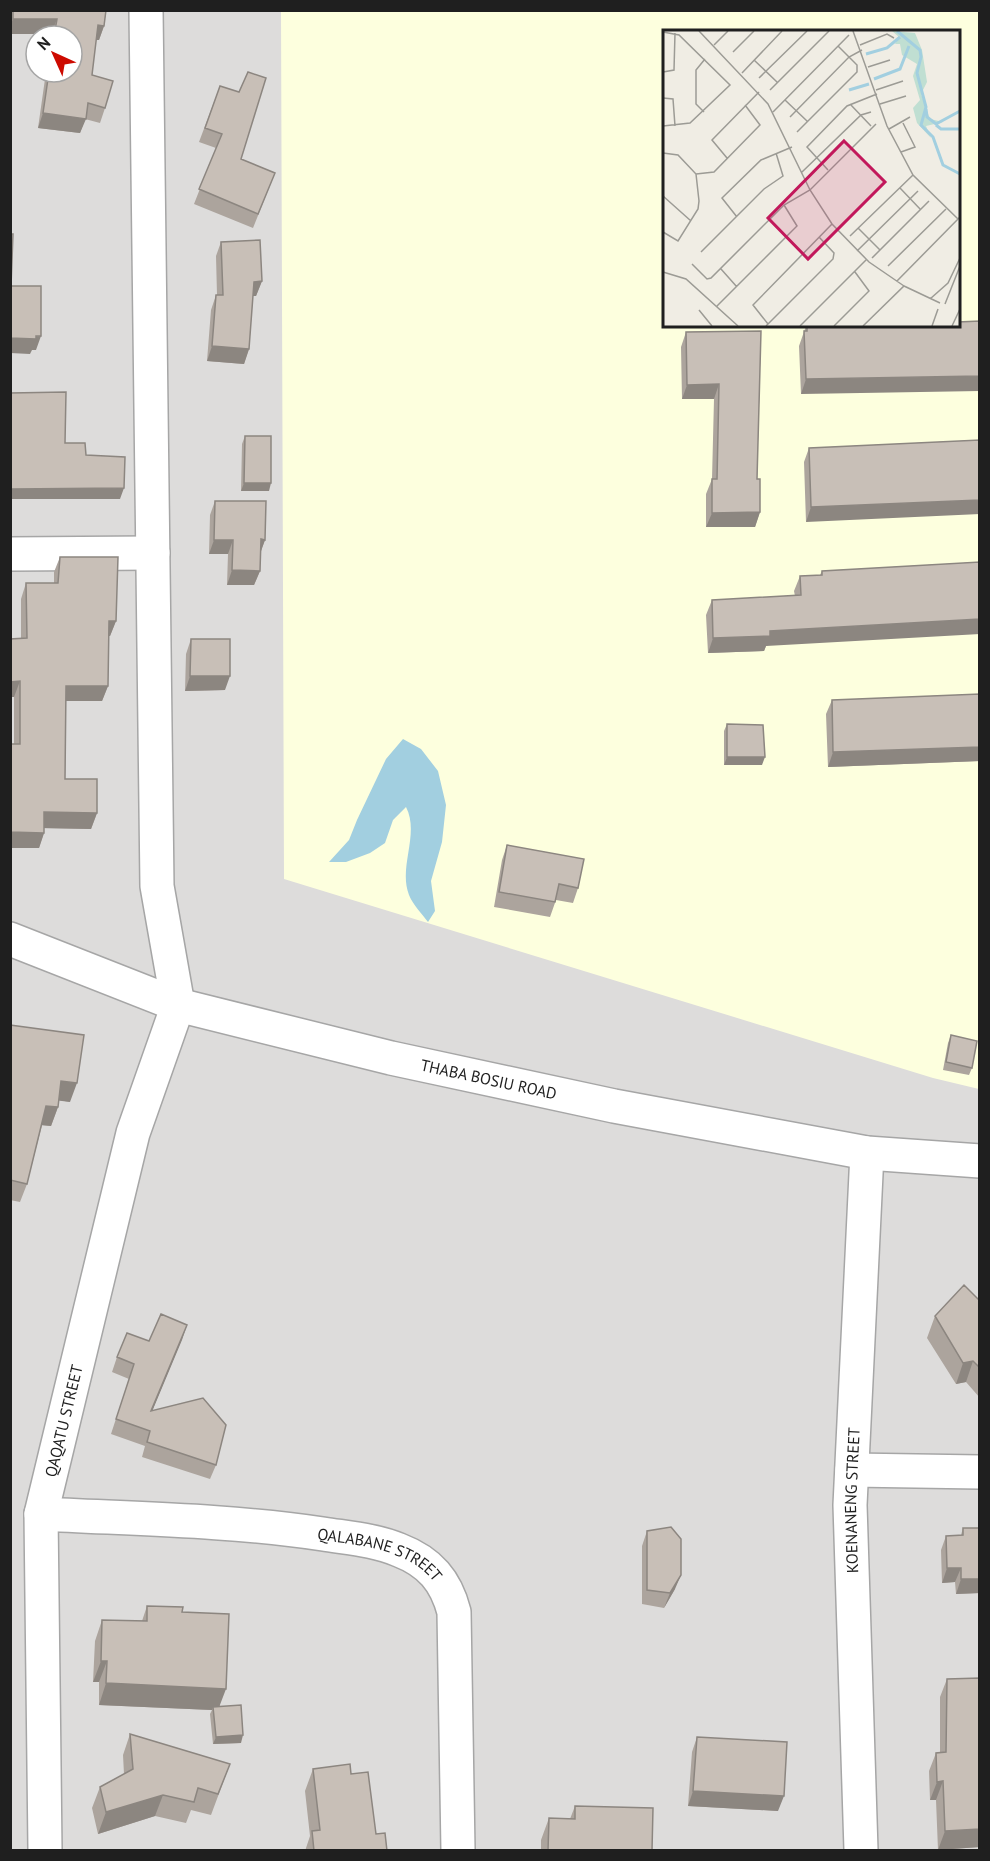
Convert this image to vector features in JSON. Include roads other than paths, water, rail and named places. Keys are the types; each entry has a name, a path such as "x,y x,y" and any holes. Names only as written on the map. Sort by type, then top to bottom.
{"street":[{"path":"146,10 157,886 178,1005"},
{"path":"10,554 153,553"},
{"name":"THABA BOSIU ROAD","path":"10,939 178,1005 391,1058 603,1104 867,1152 980,1161"},
{"name":"QAQATU STREET","path":"45,1851 41,1514 133,1133 178,1005"},
{"name":"KOENANENG STREET","path":"861,1851 850,1505 867,1152"},
{"path":"852,1470 980,1472"},
{"name":"QALABANE STREET","path":"41,1514 273,1527 361,1540 399,1550 423,1564 441,1580 449,1594 454,1612 458,1851"}],"water":[{"path":"403,739 421,749 438,771 446,805 442,842 431,881 435,911 428,922 415,906 406,884 411,828 406,807 393,820 385,843 370,853 346,862 329,862 349,840 386,759"}]}
